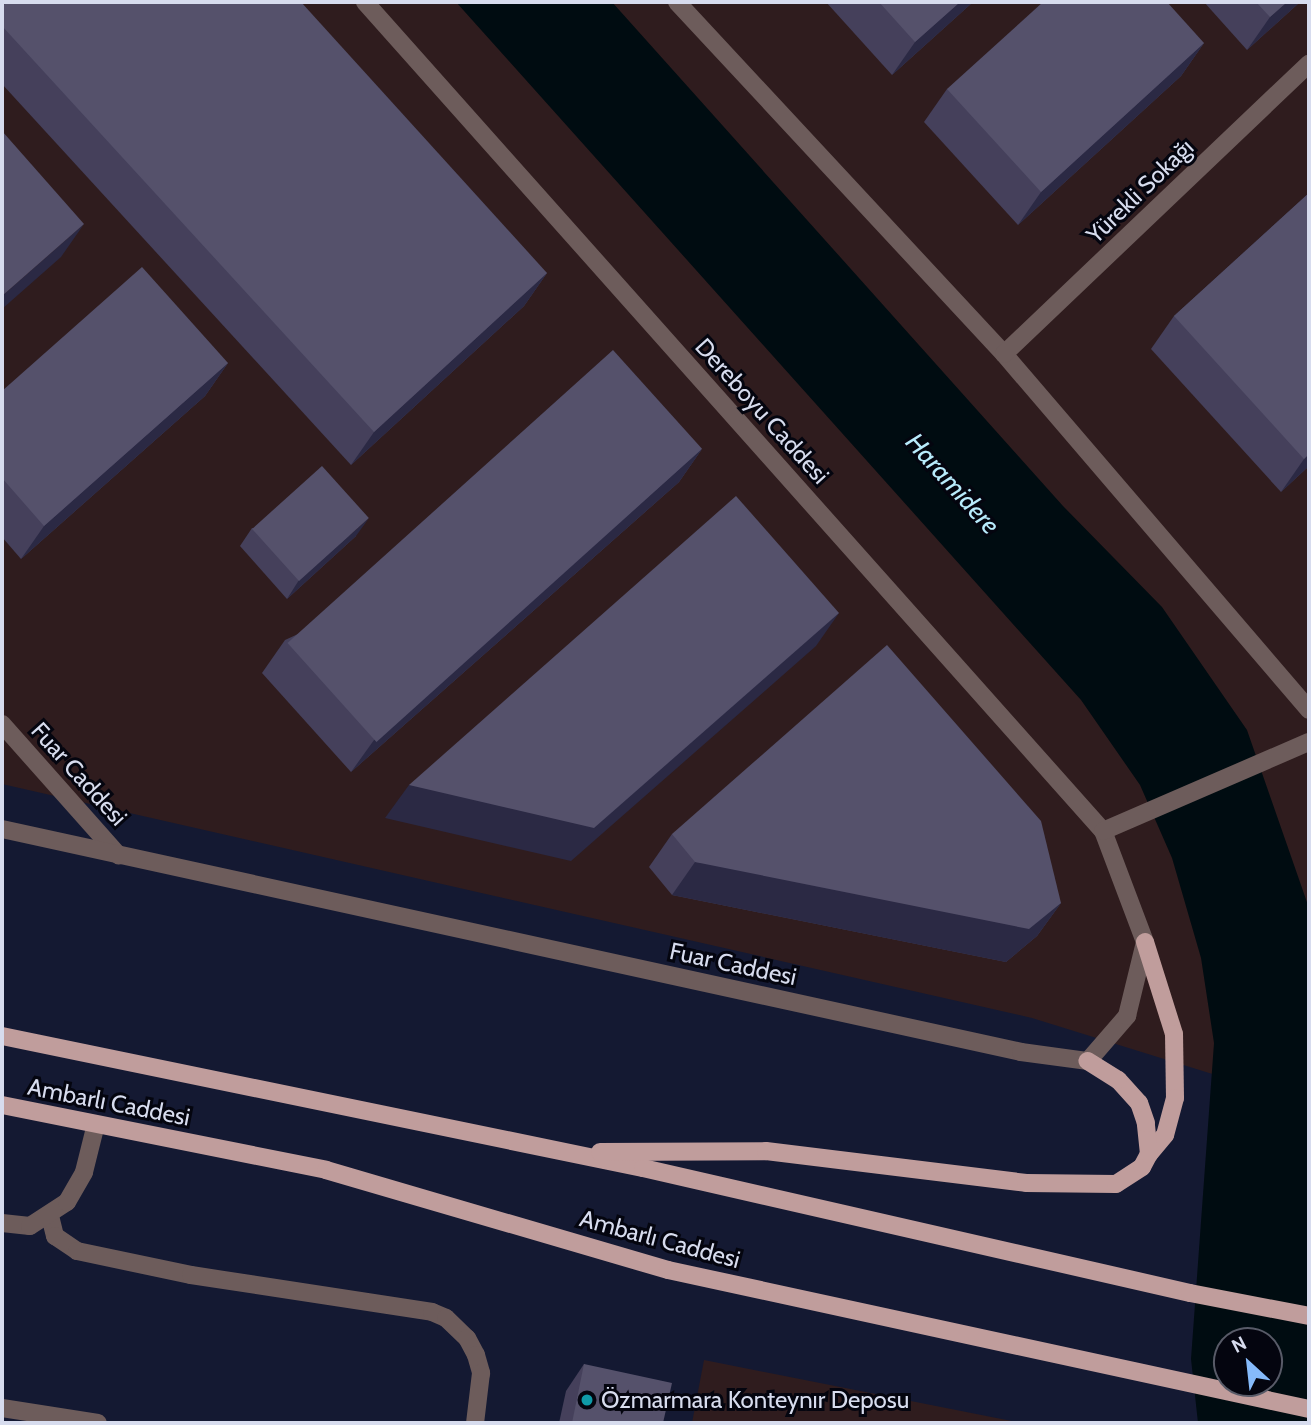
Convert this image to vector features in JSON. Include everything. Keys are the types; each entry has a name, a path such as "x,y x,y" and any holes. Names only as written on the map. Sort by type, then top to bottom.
{"main road":[{"path":"566,1152 766,1151 1026,1183 1116,1184 1142,1167 1165,1135 1175,1098 1174,1034 1145,942"},
{"name":"Ambarlı Caddesi","path":"2,1036 566,1152 1309,1316"},
{"path":"1088,1061 1118,1080 1139,1103 1149,1154"},
{"name":"Ambarlı Caddesi","path":"2,1105 326,1170 668,1270 1309,1409"}],"street":[{"name":"Dereboyu Caddesi","path":"365,2 1103,831"},
{"path":"677,2 1004,355 1309,710"},
{"name":"Yürekli Sokağı","path":"1004,355 1309,64"},
{"name":"Fuar Caddesi","path":"2,724 119,856"},
{"path":"1088,1061 1126,1016 1145,942 1103,831 1309,742"},
{"name":"Fuar Caddesi","path":"2,829 1021,1052 1088,1061"},
{"path":"2,1223 30,1226 50,1216 77,1188 96,1124"},
{"path":"50,1216 55,1236 77,1251 191,1275 432,1312 446,1318 467,1338 477,1355 481,1373 475,1423"},
{"path":"2,1408 98,1423"}],"shaded area":[{"path":"2,2 1309,2 1309,1104 1032,1018 2,784"},
{"path":"704,1360 1022,1423 692,1423"}],"water":[{"name":"Haramidere","path":"456,2 612,2 1063,506 1162,607 1247,730 1309,908 1309,1423 1198,1423 1191,1359 1214,1043 1201,958 1172,858 1140,785 1081,700"}],"building":[{"path":"7,2 301,2 547,273 374,432 2,26 2,6"},
{"path":"879,2 960,2 915,42"},
{"path":"1043,2 1167,2 1204,43 1041,192 947,89"},
{"path":"1256,2 1287,2 1270,17"},
{"path":"2,131 84,224 2,296"},
{"path":"1309,193 1309,454 1304,459 1174,316"},
{"path":"142,267 228,363 44,526 2,478 2,391"},
{"path":"613,350 702,449 376,742 288,643"},
{"path":"322,466 369,518 299,581 252,529"},
{"path":"736,496 839,613 594,828 409,785"},
{"path":"887,645 1041,821 1061,903 1029,929 695,862 672,834"},
{"path":"584,1364 672,1383 663,1423 572,1423"}],"place":[{"name":"Özmarmara Konteynır Deposu","path":"587,1400"}]}
